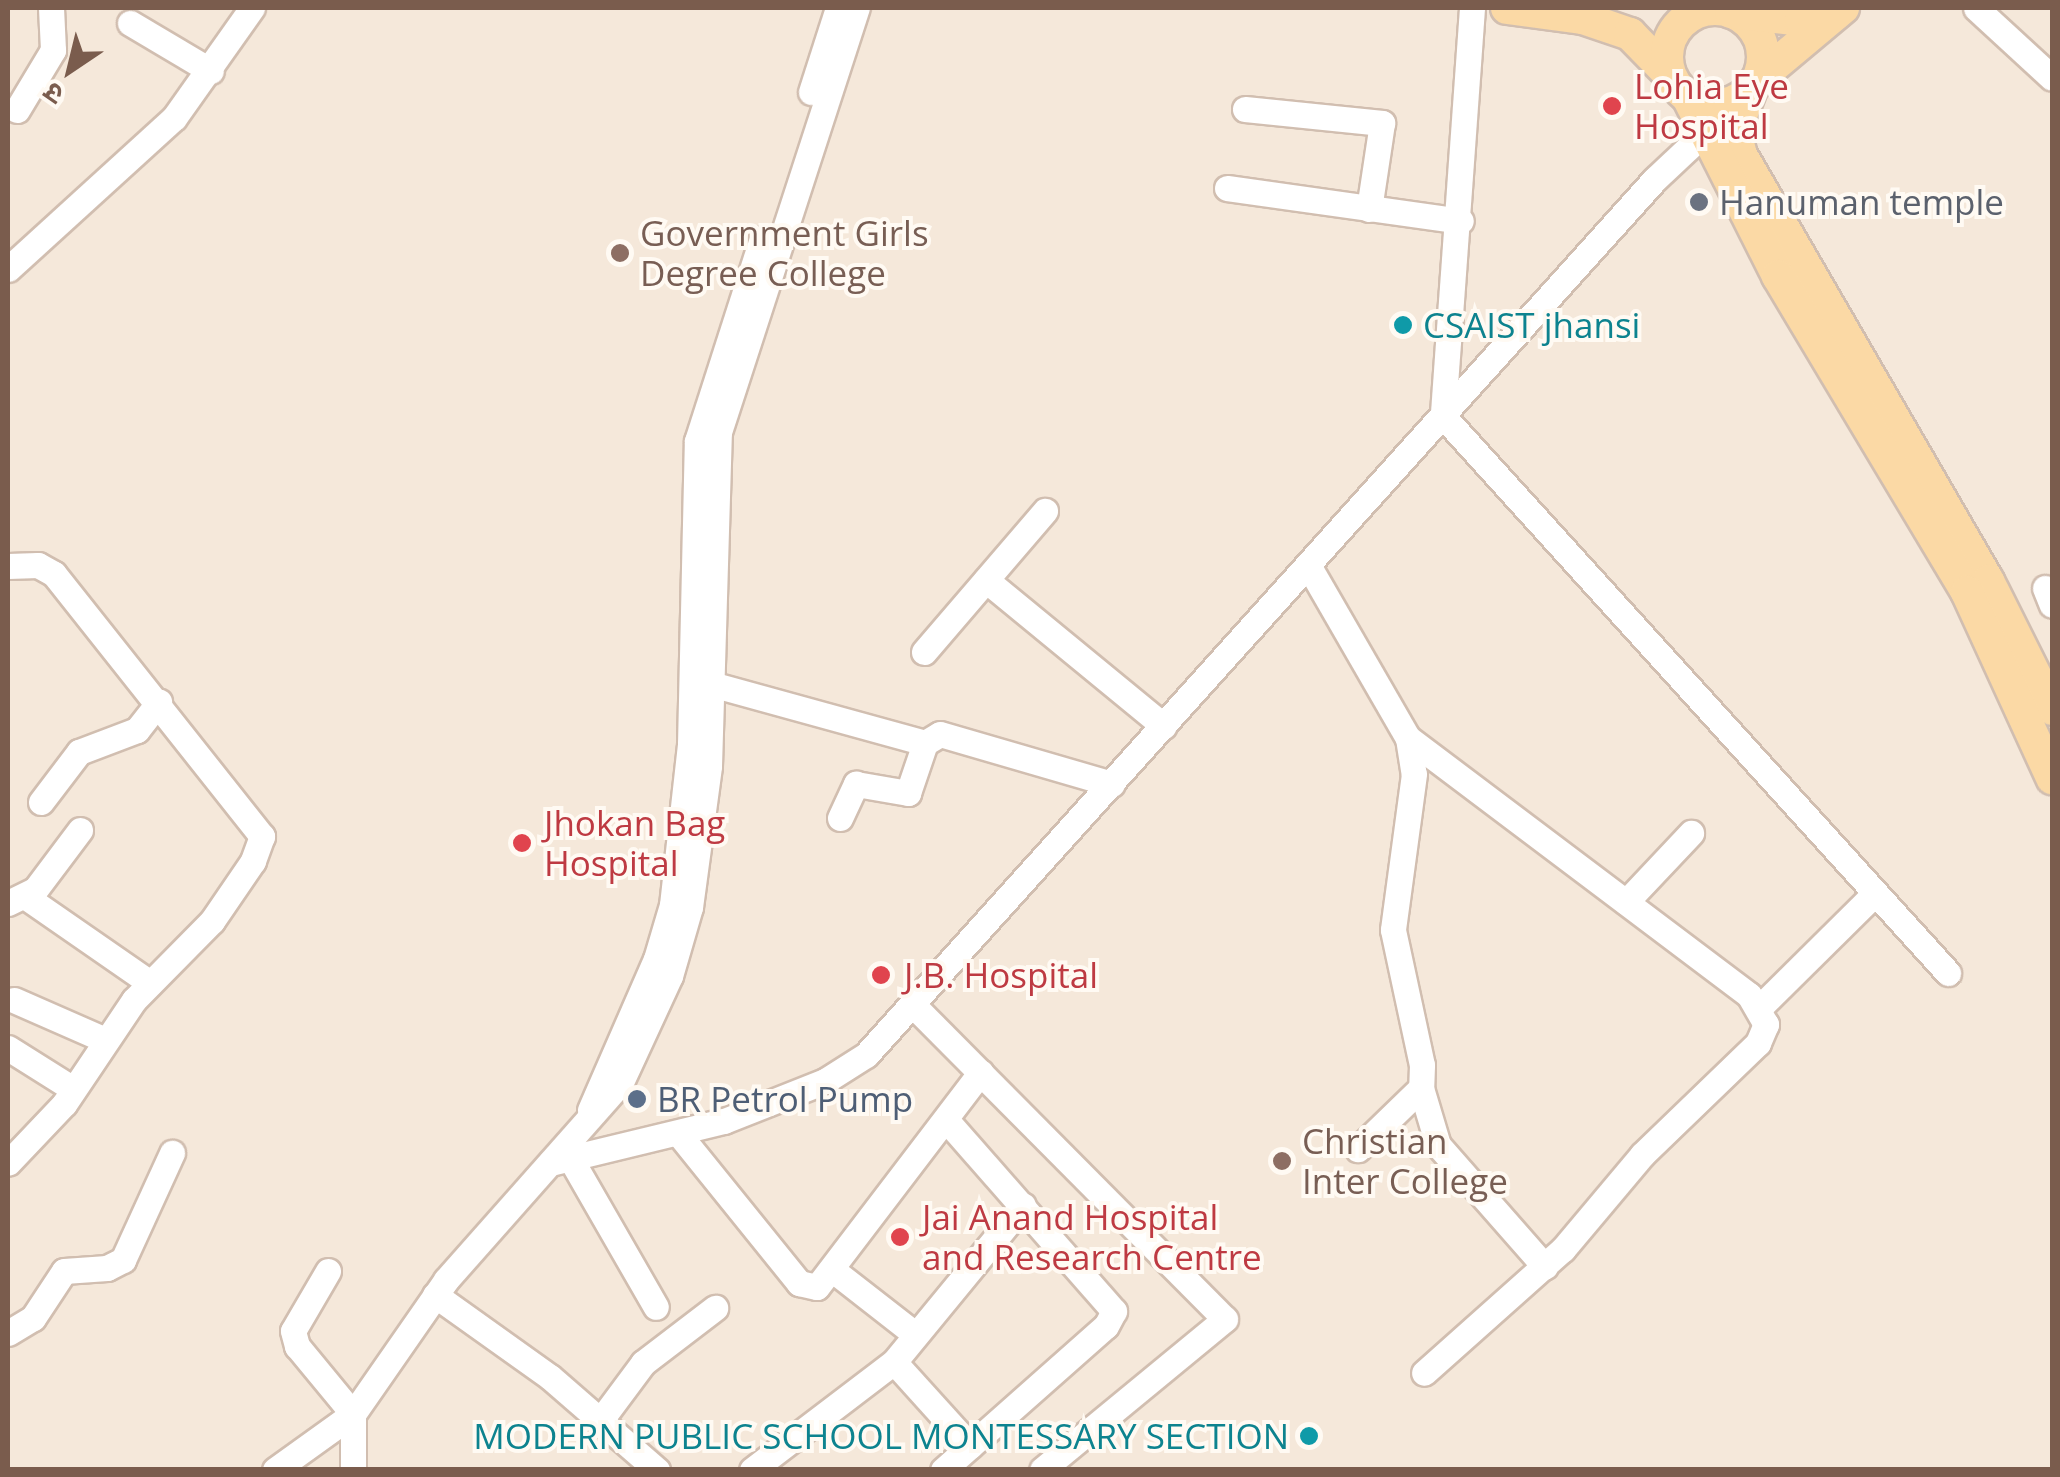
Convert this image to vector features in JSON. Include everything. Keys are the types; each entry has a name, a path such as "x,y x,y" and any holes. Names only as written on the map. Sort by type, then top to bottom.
{"main road":[{"path":"1508,8 1583,18 1630,34 1679,86 1778,276 1968,592 2052,778"},
{"path":"1679,86 1675,30 1700,12 1716,10 1801,20 1839,11"},
{"path":"1716,10 1755,31 1762,46 1754,85 1735,130 1741,154 1988,581 2052,709"},
{"path":"1679,86 1720,106 1754,85 1839,11"}],"street":[{"path":"17,110 53,50 51,8"},
{"path":"8,269 158,135 210,70 252,8"},
{"path":"587,1120 656,959 678,872 693,679 695,470 704,408 838,8"},
{"path":"275,1470 353,1414 435,1295 558,1160 632,1061 681,941 715,685 720,432 857,8"},
{"path":"1472,8 1461,221 1443,416 1948,973"},
{"path":"1976,8 2052,78"},
{"path":"130,22 210,70"},
{"path":"1245,109 1382,123 1369,209"},
{"path":"558,1160 678,1133 825,1081 866,1055 1443,416 1702,136"},
{"path":"1227,188 1461,221"},
{"path":"924,652 1044,511"},
{"path":"8,566 38,565 54,574 262,836 253,861 212,921 150,983 73,1088 8,1162"},
{"path":"1308,565 1408,738 1760,1007 1766,1024 1758,1043 1642,1155 1544,1267 1424,1373"},
{"path":"986,580 1164,726"},
{"path":"715,685 926,743 948,733 1112,784"},
{"path":"40,802 79,752 137,730 158,702"},
{"path":"1408,738 1413,807 1393,930 1422,1065 1421,1088 1438,1145 1544,1267"},
{"path":"840,818 856,784 908,792 926,743"},
{"path":"80,830 17,900 150,983"},
{"path":"1626,902 1691,834"},
{"path":"1760,1007 1875,894"},
{"path":"14,1000 105,1040"},
{"path":"914,1006 1225,1318 1042,1470"},
{"path":"8,1048 73,1088"},
{"path":"678,1133 800,1284 817,1287 834,1271 981,1072"},
{"path":"1358,1149 1421,1088"},
{"path":"944,1470 1106,1326 1114,1311 946,1120"},
{"path":"8,1333 34,1318 64,1271 107,1268 123,1260 172,1153"},
{"path":"558,1160 656,1307"},
{"path":"752,1470 894,1362 1024,1205"},
{"path":"328,1271 293,1331 296,1346 353,1414 354,1470"},
{"path":"834,1271 915,1334"},
{"path":"435,1295 600,1421 657,1470"},
{"path":"600,1421 643,1363 716,1308"},
{"path":"894,1362 970,1446"}],"shaded area":[{"path":"8,8 2052,8 2052,1469 8,1469"}],"place":[{"name":"Lohia Eye Hospital","path":"1612,106"},
{"name":"Hanuman temple","path":"1699,202"},
{"name":"Government Girls Degree College","path":"620,253"},
{"name":"CSAIST jhansi","path":"1403,325"},
{"name":"Jhokan Bag Hospital","path":"522,843"},
{"name":"J.B. Hospital","path":"881,975"},
{"name":"BR Petrol Pump","path":"637,1099"},
{"name":"Christian Inter College","path":"1282,1161"},
{"name":"Jai Anand Hospital and Research Centre","path":"900,1237"},
{"name":"MODERN PUBLIC SCHOOL MONTESSARY SECTION","path":"1309,1436"}]}
